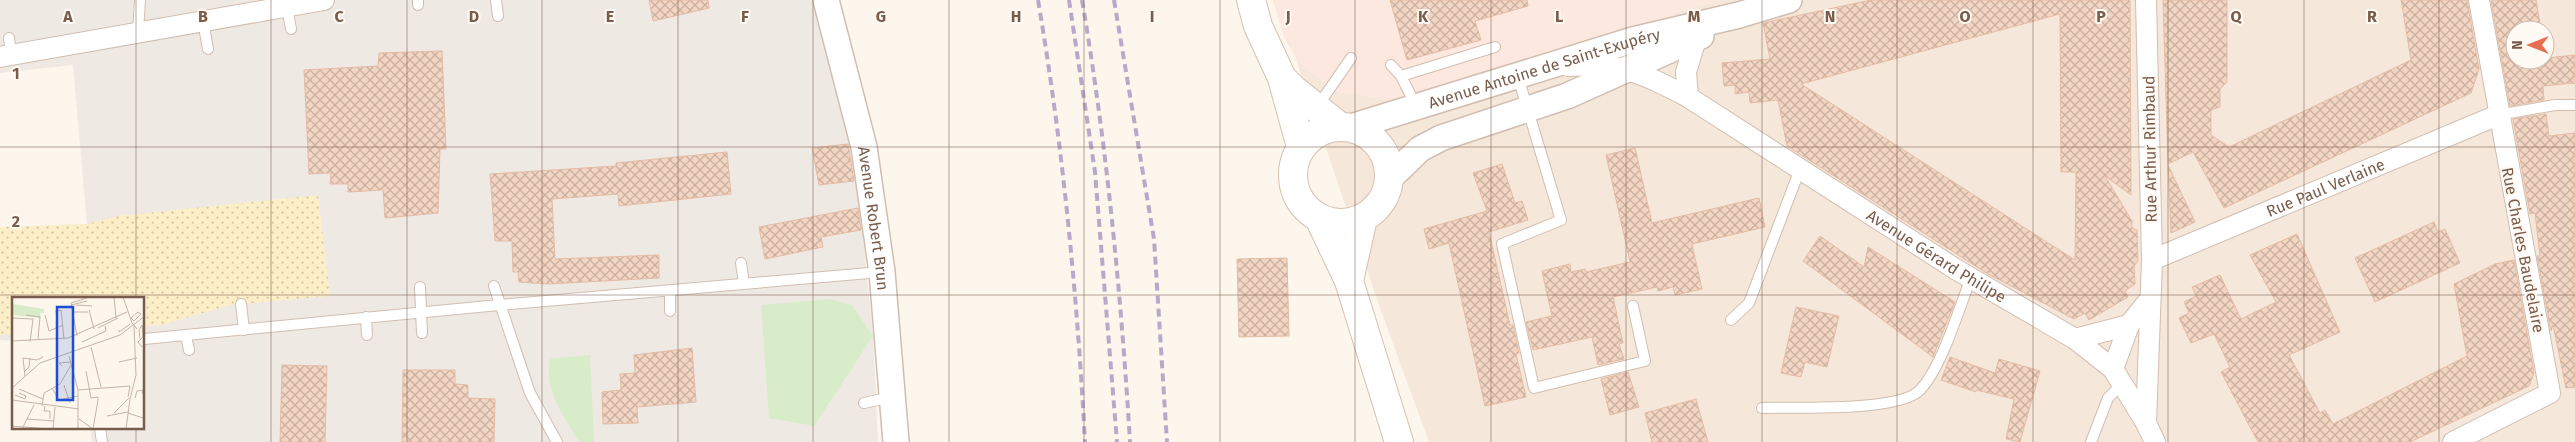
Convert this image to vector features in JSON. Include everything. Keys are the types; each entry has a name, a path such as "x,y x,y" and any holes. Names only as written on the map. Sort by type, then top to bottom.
{"main road":[{"path":"1251,0 1258,26 1282,78 1301,147"},
{"path":"1282,78 1316,108 1345,126 1367,134 1380,145 1388,161 1390,178 1386,194 1377,208 1363,218 1349,223 1333,223 1319,218 1306,209 1296,195 1292,179 1294,162 1301,147 1311,136 1324,129 1345,126"},
{"path":"1319,218 1349,281 1399,442"},
{"path":"1349,281 1363,218"}],"street":[{"path":"7,50 138,33 203,22 273,6 324,0"},
{"name":"Avenue Robert Brun","path":"826,0 864,147 882,272 896,442"},
{"name":"Avenue Antoine de Saint-Exupéry","path":"1345,126 1552,67 1633,40 1739,15 1789,0"},
{"name":"Rue Arthur Rimbaud","path":"2146,0 2152,260 2146,423"},
{"name":"Rue Charles Baudelaire","path":"2453,442 2550,393 2498,115 2479,0"},
{"name":"Avenue Antoine de Saint-Exupéry","path":"1390,178 1420,149 1441,138 1567,96 1696,39 1739,15"},
{"path":"1688,97 1686,72 1696,39"},
{"name":"Avenue Gérard Philipe","path":"1552,67 1592,65 1627,69 1646,75 1688,97 1971,278 2075,339 2118,377 2146,423 2155,442"},
{"name":"Rue Paul Verlaine","path":"2152,260 2498,115"},
{"path":"2118,377 2129,325 2150,299"},
{"path":"2075,339 2129,325"},
{"path":"2118,377 2148,354"}],"lane":[{"path":"138,33 140,0"},
{"path":"496,0 498,16"},
{"path":"273,6 290,29"},
{"path":"203,22 208,49"},
{"path":"1401,76 1495,47"},
{"path":"1316,108 1351,58"},
{"path":"1391,65 1401,76 1417,107"},
{"path":"1518,77 1561,220 1502,244 1534,388 1645,361 1633,306"},
{"path":"2498,115 2555,106 2575,105"},
{"path":"1731,320 1749,303 1800,169"},
{"path":"741,263 744,284"},
{"path":"145,339 421,312 882,272"},
{"path":"1762,408 1883,404 1910,398 1920,390 1938,362 1971,278"},
{"path":"494,286 530,393 557,442"},
{"path":"420,287 422,333"},
{"path":"670,291 670,311"},
{"path":"241,304 244,330"},
{"path":"366,317 367,335"},
{"path":"186,336 189,350"},
{"path":"2090,442 2118,377"},
{"path":"864,403 893,397"}],"shaded area":[{"path":"0,0 811,0 851,115 873,336 878,442 92,442 90,430 145,430 145,297 12,297 12,341 0,340 0,227 87,224 73,65 0,73"},
{"path":"1273,0 1720,0 1392,100 1336,92 1298,62 1284,37"},
{"path":"1276,0 2575,0 2575,442 1429,442 1381,311"}],"green space":[{"path":"830,299 852,305 873,336 814,426 769,418 761,305"},
{"path":"590,355 594,442 579,442 561,412 552,392 549,371 550,359"}],"sand":[{"path":"318,195 330,296 230,305 162,325 145,326 145,297 12,297 12,334 0,335 0,227 87,224 118,216"}],"building":[{"path":"649,0 708,0 709,8 653,21"},
{"path":"1390,0 1527,0 1528,6 1475,21 1481,40 1407,60"},
{"path":"1871,0 2130,0 2131,195 2105,176 2132,221 2132,228 2137,230 2138,261 2134,266 2135,284 2125,291 2128,297 2089,320 2085,313 2074,319 1988,274 1787,146 1778,100 1750,103 1749,92 1735,94 1735,85 1724,86 1722,63 1770,59 1763,23","holes":["2060,14 2061,172 2076,172 2075,260 1801,84"]},
{"path":"2163,0 2227,0 2227,82 2220,89 2220,107 2211,110 2211,135 2229,147 2411,60 2401,0 2467,0 2479,69 2471,93 2224,208 2193,152 2168,164"},
{"path":"2491,0 2536,0 2539,20 2505,20 2505,70 2555,70 2555,57 2575,55 2575,83 2543,86 2544,100 2510,106"},
{"path":"442,51 446,149 440,149 438,213 385,218 383,190 348,192 348,184 330,184 331,173 309,174 304,70 378,66 379,53"},
{"path":"2546,114 2549,136 2575,133 2575,387 2566,388 2553,325 2551,331 2537,256 2540,256 2535,213 2530,214 2513,119"},
{"path":"848,144 854,181 819,185 812,148"},
{"path":"1635,148 1652,223 1759,198 1765,227 1692,244 1702,289 1675,295 1673,287 1658,291 1657,287 1613,297 1623,343 1619,344 1624,359 1598,365 1592,337 1533,350 1526,322 1552,316 1542,271 1570,264 1571,272 1585,269 1586,272 1630,262 1606,155"},
{"path":"727,152 731,194 619,206 618,194 552,199 555,259 659,255 659,278 548,284 519,282 518,272 513,272 512,241 495,241 490,174 616,166 616,163"},
{"path":"1502,164 1515,203 1522,201 1528,220 1489,232 1510,325 1513,325 1519,353 1516,354 1526,397 1485,406 1449,243 1429,249 1424,229 1487,211 1473,173"},
{"path":"2168,165 2195,222 2171,233"},
{"path":"858,208 861,230 821,237 823,247 765,259 759,227"},
{"path":"2434,222 2438,232 2445,229 2460,263 2375,302 2355,258"},
{"path":"2297,234 2340,332 2289,355 2320,413 2325,410 2333,424 2467,356 2454,284 2495,264 2514,260 2534,373 2529,386 2410,442 2258,442 2221,372 2230,367 2214,334 2191,343 2179,318 2189,313 2184,302 2196,296 2192,287 2220,275 2241,319 2276,302 2250,255"},
{"path":"1820,236 1864,267 1868,247 1955,302 1933,357 1803,261"},
{"path":"1287,258 1289,336 1239,337 1237,259"},
{"path":"1796,307 1839,316 1827,367 1805,362 1801,377 1781,373"},
{"path":"692,348 696,402 637,407 638,423 603,424 602,392 621,390 620,374 635,373 634,355"},
{"path":"1950,357 1995,373 1999,359 2040,371 2020,442 2006,439 2014,399 1976,390 1976,392 1941,380"},
{"path":"282,365 327,366 325,442 280,442"},
{"path":"403,370 455,370 455,384 468,385 468,398 495,399 494,442 402,442"},
{"path":"1628,372 1639,407 1610,415 1601,379"},
{"path":"1696,399 1708,442 1652,442 1645,413"}],"railway":[{"path":"1038,0 1055,110 1068,220 1085,442"},
{"path":"1069,0 1095,172 1117,442"},
{"path":"1082,0 1106,165 1122,331 1130,442"},
{"path":"1114,0 1154,239 1167,442"}]}
